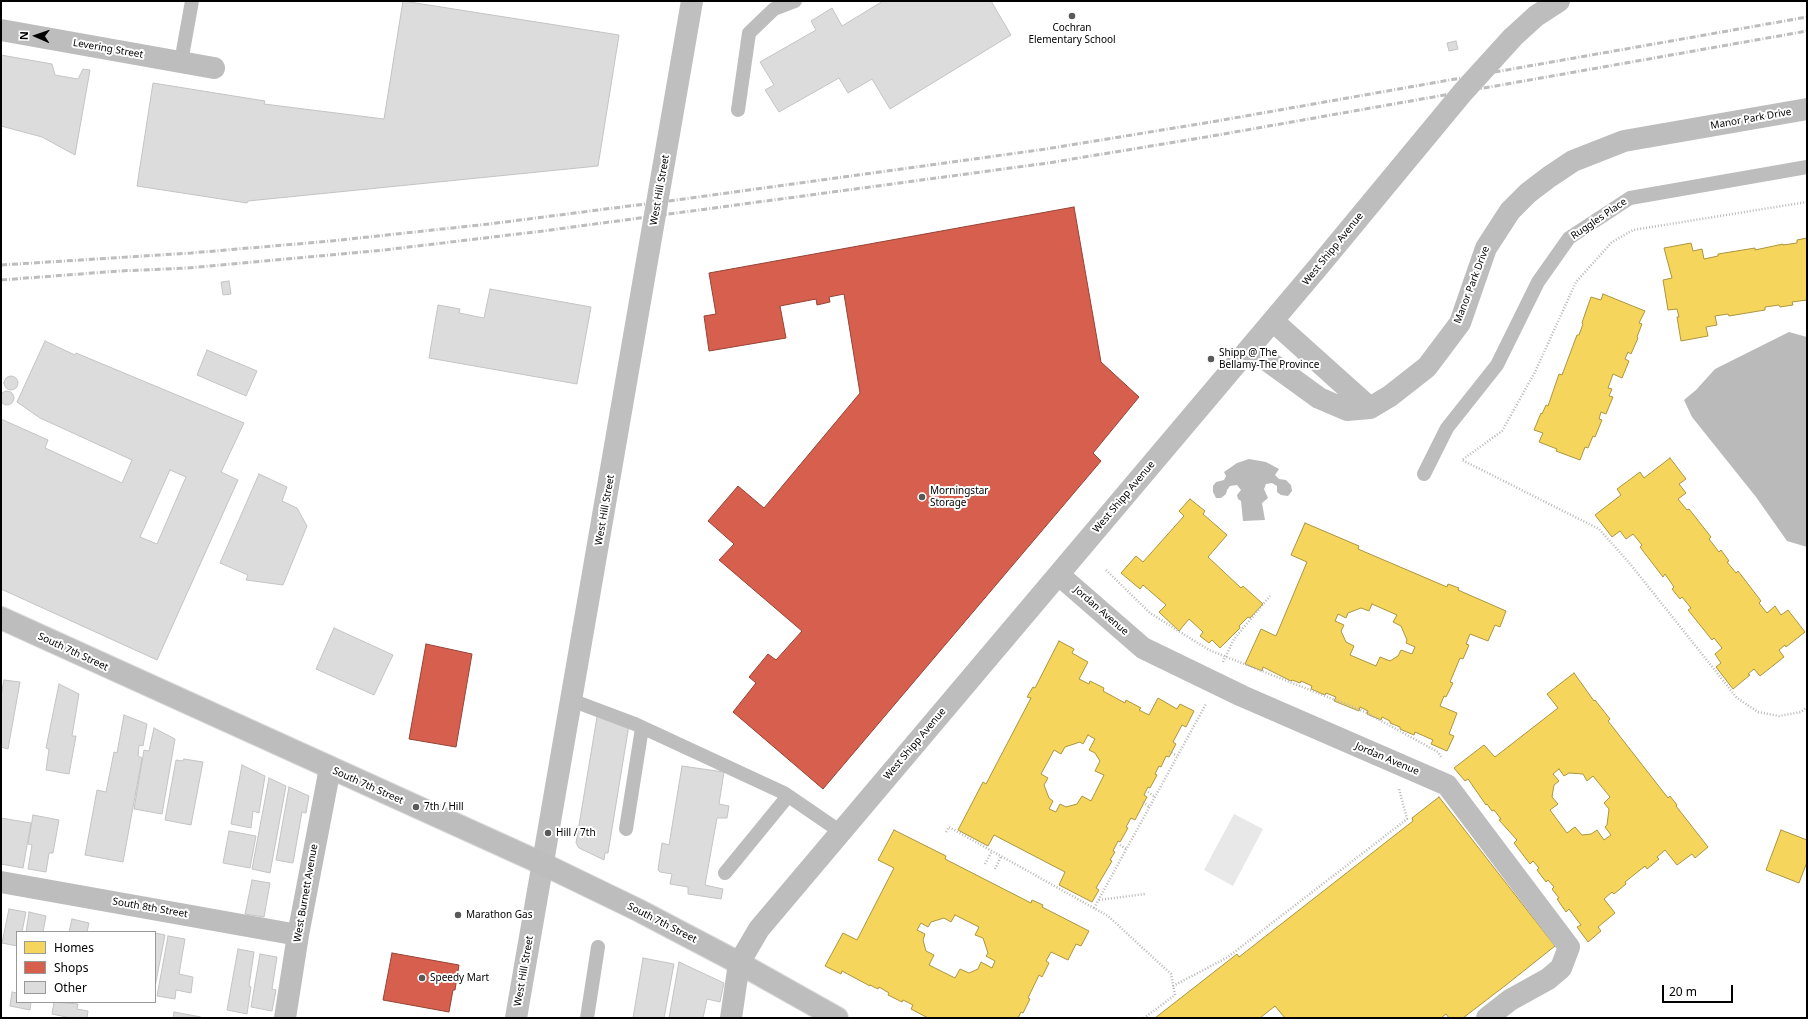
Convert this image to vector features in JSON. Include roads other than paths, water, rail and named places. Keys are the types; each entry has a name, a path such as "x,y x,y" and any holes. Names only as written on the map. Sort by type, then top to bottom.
{"street":[{"name":"West Hill Street","path":"516,1018 692,1"},
{"name":"West Shipp Avenue","path":"731,1018 739,963 759,929 1059,575 1478,75 1536,16 1559,1"},
{"name":"Levering Street","path":"1,30 214,68"},
{"name":"Manor Park Drive","path":"1250,348 1319,398 1347,410 1370,408 1390,396 1427,367 1460,323 1486,248 1510,211 1528,193 1549,177 1573,161 1624,141 1807,109"},
{"path":"1273,320 1370,408"},
{"name":"Jordan Avenue","path":"1059,575 1143,648 1214,683 1447,785 1569,947 1561,968 1548,979 1510,1000 1487,1018"},
{"name":"South 7th Street","path":"1,618 543,864 638,910 739,963 837,1018"},
{"name":"West Burnett Avenue","path":"285,1018 298,935 330,768"},
{"name":"South 8th Street","path":"1,882 298,935"}],"lane":[{"path":"181,62 192,1"},
{"path":"738,110 749,33 774,9 795,1"},
{"name":"Ruggles Place","path":"1424,474 1447,428 1497,365 1538,282 1569,238 1630,198 1807,167"},
{"path":"571,700 642,728 788,796 841,832"},
{"path":"626,829 642,728"},
{"path":"724,874 788,796"},
{"path":"588,1018 598,947"}],"railway":[{"path":"1,265 191,253 331,241 489,224 684,199 1046,149 1217,121 1807,17"},
{"path":"1,280 119,271 187,268 384,250 543,231 1048,163 1218,135 1807,31"}],"place":[{"name":"Cochran Elementary School","path":"1072,16"},
{"name":"Shipp @ The Bellamy-The Province","path":"1211,359"},
{"name":"Morningstar Storage","path":"922,497"},
{"name":"7th / Hill","path":"416,807"},
{"name":"Hill / 7th","path":"548,833"},
{"name":"Marathon Gas","path":"458,915"},
{"name":"Speedy Mart","path":"422,978"}]}
